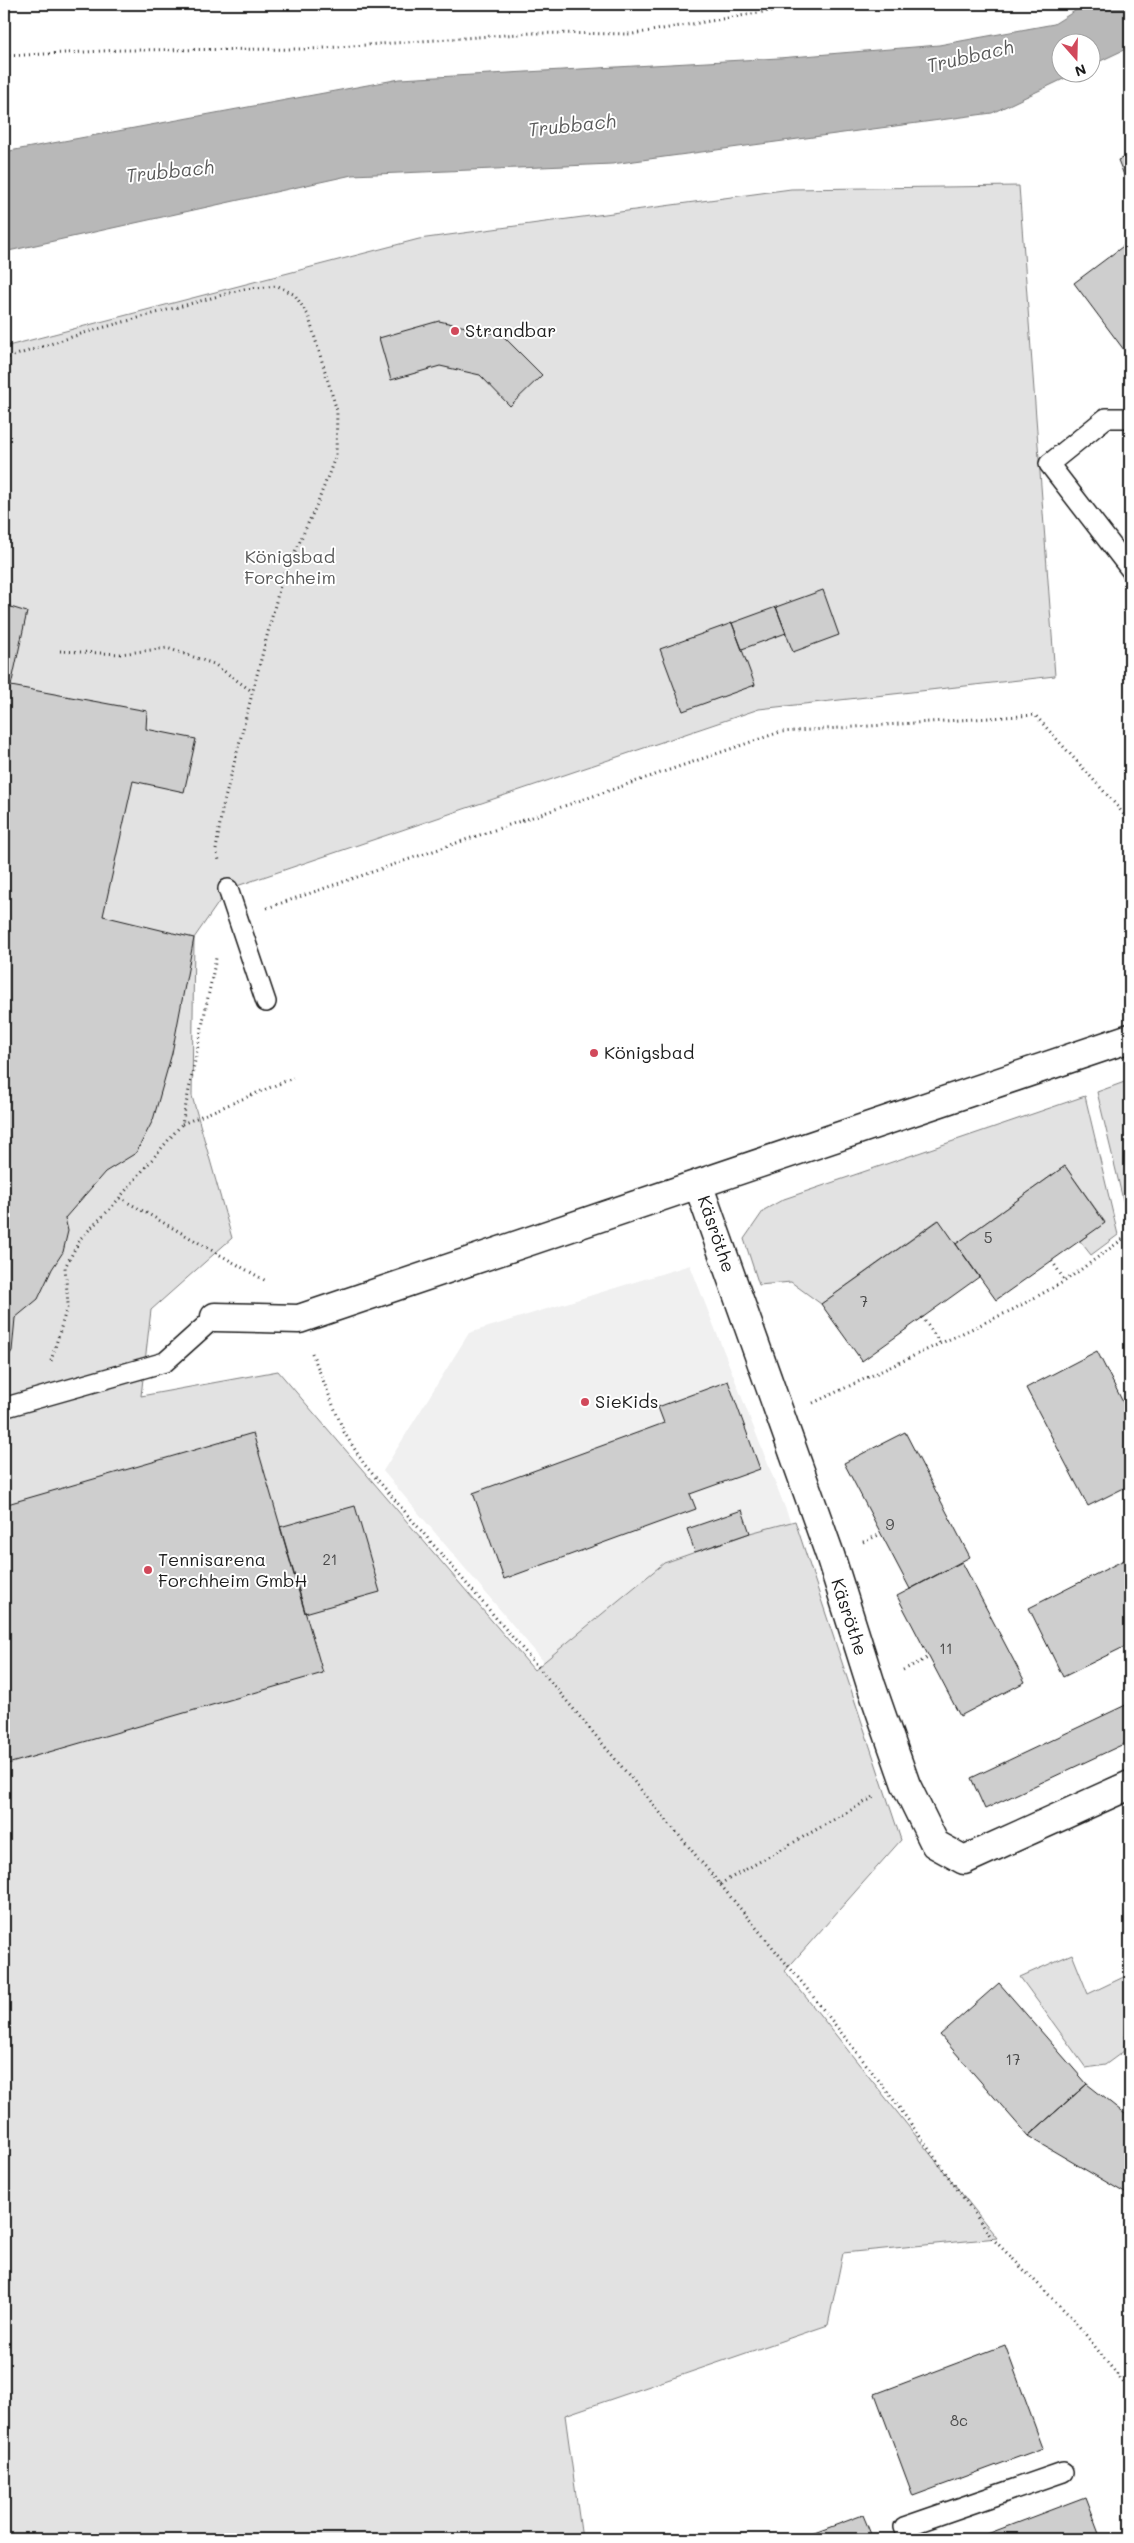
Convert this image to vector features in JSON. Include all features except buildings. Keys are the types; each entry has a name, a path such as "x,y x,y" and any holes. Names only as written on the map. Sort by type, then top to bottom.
{"street":[{"name":"Käsröthe","path":"215,1317 299,1319 1130,1038"},
{"name":"Käsröthe","path":"698,1184 781,1416 906,1785 935,1844 964,1860 1130,1785"}],"lane":[{"path":"1130,418 1106,418 1049,464 1130,568"},
{"path":"228,889 236,918 266,1002"},
{"path":"10,1406 165,1362 215,1317"},
{"path":"909,2539 904,2527 1063,2472"}],"path":[{"path":"4,56 122,50 310,49 533,33 634,34 811,4"},
{"path":"4,359 87,332 244,289 278,286 295,295 308,315 337,412 336,455 318,502 281,582 222,810 216,850 228,889"},
{"path":"60,650 120,654 167,648 214,664 253,692"},
{"path":"182,1124 223,924 780,732 1035,715 1118,807 1130,823"},
{"path":"41,1396 68,1304 65,1267 81,1238 120,1198 182,1124 293,1078"},
{"path":"120,1198 287,1294 299,1319 344,1432 364,1464 550,1680 800,1980 891,2096 992,2238 1074,2320 1130,2391"},
{"path":"781,1416 1014,1309 1065,1281 1123,1239"},
{"path":"1052,1261 1065,1281"},
{"path":"922,1318 941,1344"},
{"path":"720,1884 869,1799"}],"shaded area":[{"name":"SieKids","path":"690,1265 791,1523 750,1533 664,1563 544,1662 383,1471 469,1333"}],"green space":[{"name":"Königsbad Forchheim","path":"1019,186 1055,676 759,709 228,889 194,938 192,1096 232,1238 151,1310 141,1396 278,1371 534,1670 664,1563 750,1533 795,1521 901,1840 785,1971 997,2238 843,2253 828,2325 565,2415 582,2539 4,2539 4,347 419,239 791,189"},
{"path":"1130,1080 1130,1229 1097,1092"},
{"path":"1085,1096 1118,1235 1091,1255 1080,1241 1105,1222 1065,1166 956,1244 938,1220 821,1304 791,1282 759,1285 744,1239 764,1210 784,1199"},
{"path":"1072,1954 1088,1994 1130,1974 1124,2051 1105,2065 1086,2068 1020,1977"}],"water":[{"name":"Trubbach","path":"1086,4 1130,4 1130,47 1102,60 1102,32 1052,32 1052,82 1057,82 992,113 612,164 352,175 4,252 4,152 400,79 779,58 939,45 1054,24"}],"place":[{"name":"Strandbar","path":"455,331"},
{"name":"Königsbad","path":"594,1053"},
{"name":"SieKids","path":"585,1402"},
{"name":"Tennisarena Forchheim GmbH","path":"148,1570"}]}
